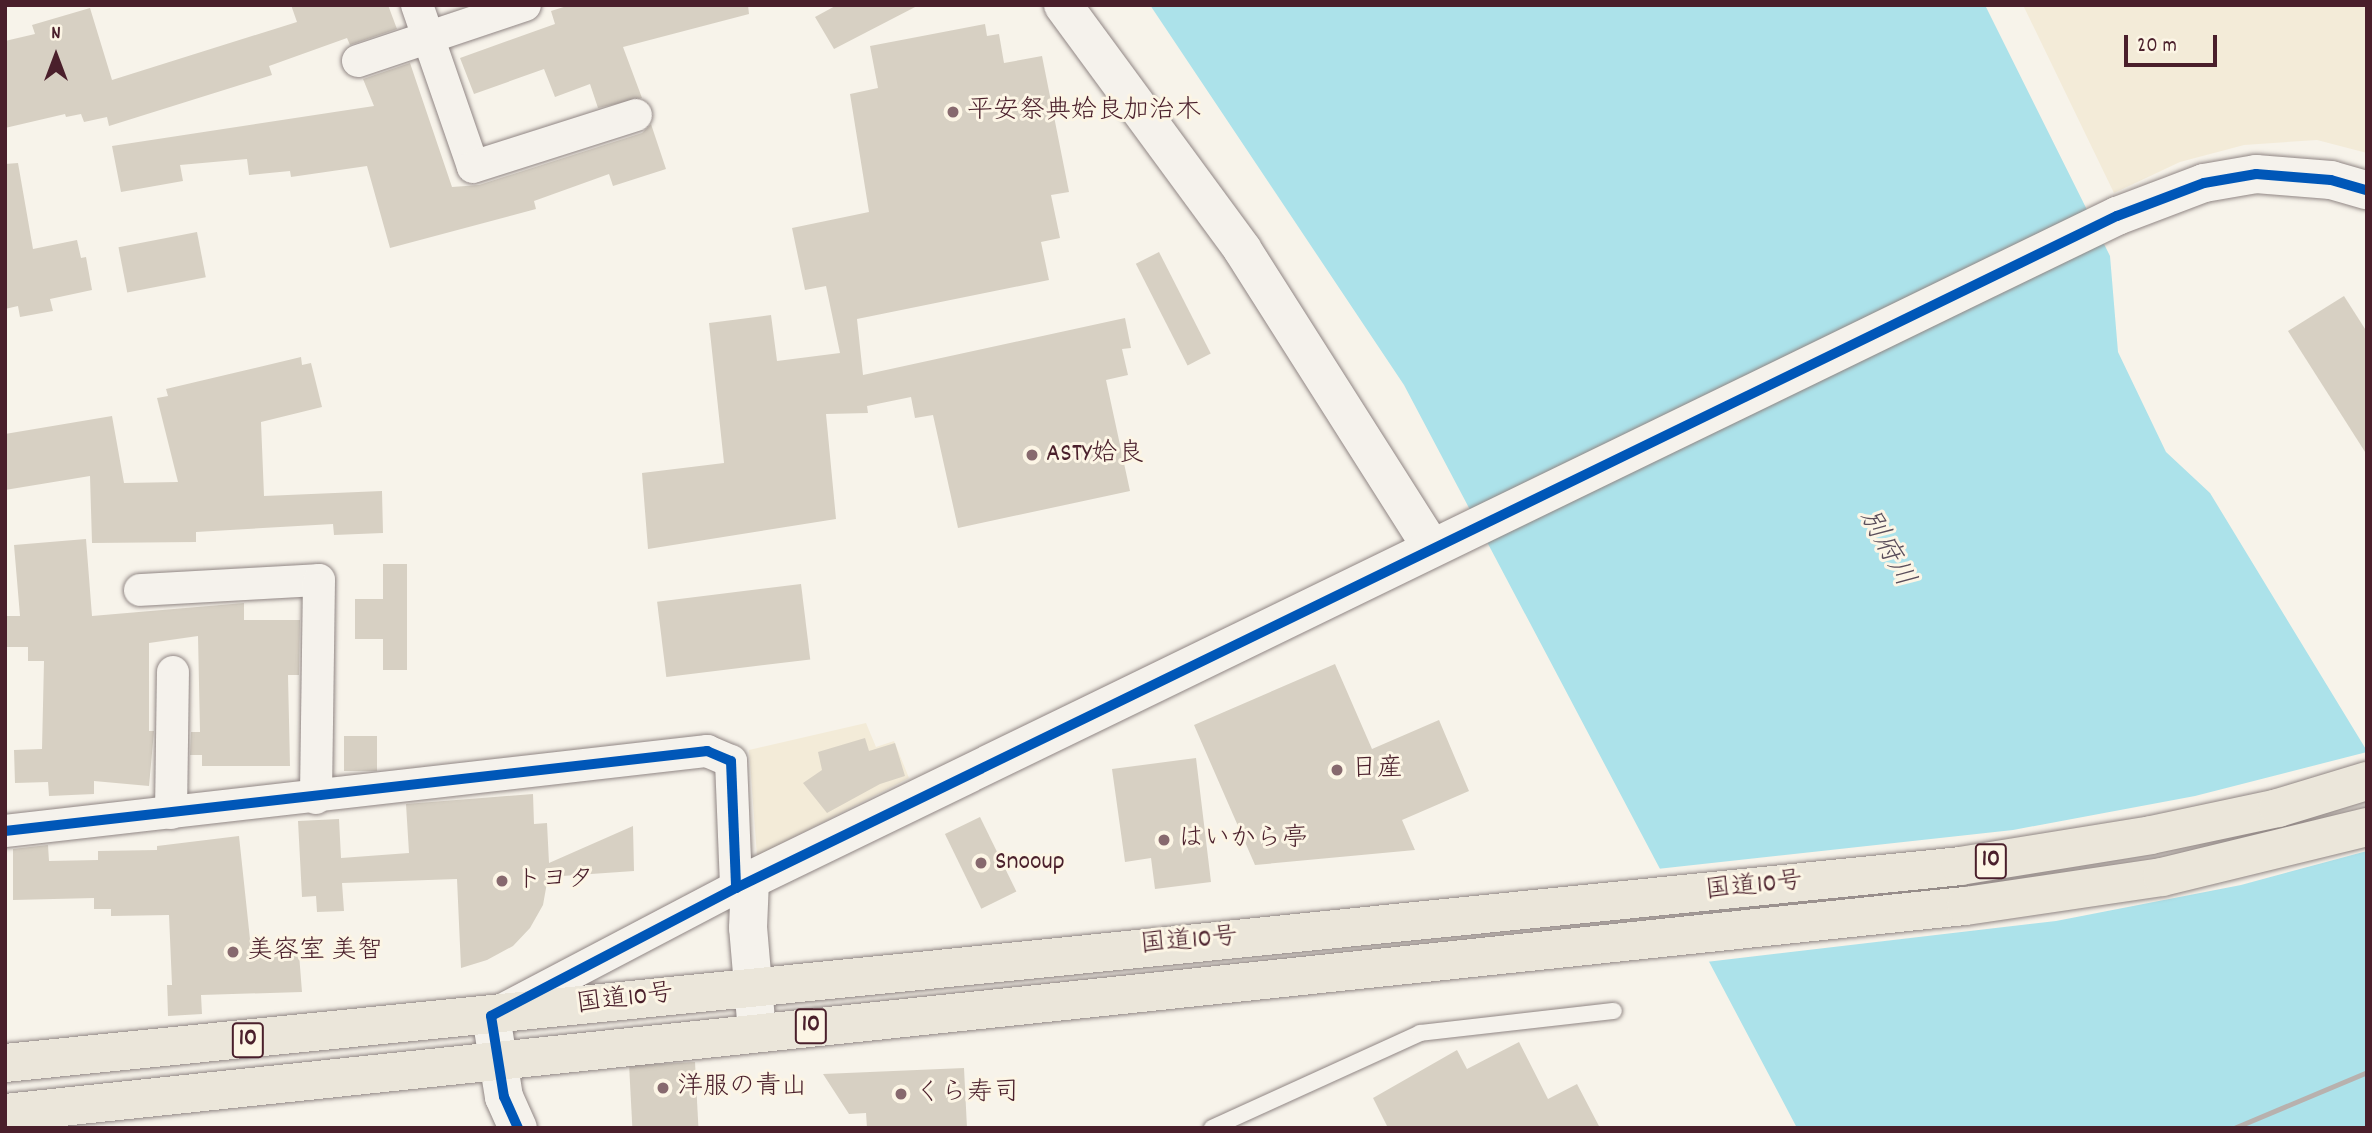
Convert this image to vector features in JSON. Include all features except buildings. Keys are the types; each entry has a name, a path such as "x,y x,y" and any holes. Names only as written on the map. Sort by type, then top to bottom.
{"highway":[{"name":"国道10号","path":"5,1063 491,1016 751,985 1960,866 2151,835 2277,808 2367,781"},
{"name":"国道10号","path":"5,1113 1966,906 2161,877 2367,827"}],"street":[{"path":"417,5 473,167 636,115"},
{"path":"1063,5 1242,249 1449,540"},
{"path":"358,61 518,6"},
{"path":"518,1128 504,1097 491,1016 743,884 2117,216 2204,183 2256,174 2331,180 2367,190"},
{"path":"140,590 319,580 316,798"},
{"path":"171,813 173,672"},
{"path":"5,831 316,798 707,751 731,761 757,1032"}],"lane":[{"path":"1212,1128 1420,1033 1614,1011"}],"shaded area":[{"path":"2023,5 2367,5 2367,153 2317,140 2244,145 2180,162 2114,193"},
{"path":"866,723 876,747 894,741 909,778 757,856 749,750"}],"water":[{"name":"別府川","path":"1150,5 1985,5 2110,256 2118,352 2166,452 2210,493 2367,751 2367,1128 1797,1128 1404,385"}],"pier":[{"path":"2367,752 2367,851 2241,885 2056,921 1706,962 1657,869 2013,830 2195,796"}],"railway":[{"path":"2234,1128 2367,1072"}],"cycle path":[{"path":"518,1128 504,1097 491,1016 736,888 2117,216 2204,183 2256,174 2331,180 2367,190"},
{"path":"5,831 707,751 731,761 736,888"}],"place":[{"name":"平安祭典姶良加治木","path":"953,112"},
{"name":"ASTY姶良","path":"1032,455"},
{"name":"日産","path":"1337,770"},
{"name":"はいから亭","path":"1164,840"},
{"name":"Snooup","path":"981,863"},
{"name":"トヨタ","path":"502,881"},
{"name":"美容室 美智","path":"233,952"},
{"name":"洋服の青山","path":"663,1088"},
{"name":"くら寿司","path":"901,1094"}]}
